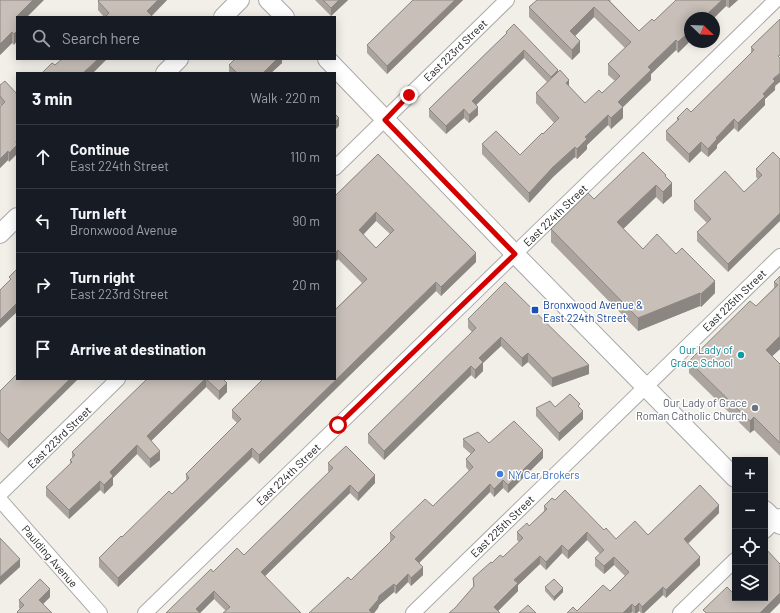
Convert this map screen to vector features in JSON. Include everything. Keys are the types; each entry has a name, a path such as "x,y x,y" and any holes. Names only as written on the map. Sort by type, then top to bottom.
{"street":[{"path":"223,16 240,0"},
{"path":"268,0 284,16"},
{"name":"East 223rd Street","path":"336,167 507,0"},
{"name":"East 224th Street","path":"145,613 776,0"},
{"path":"166,72 178,60"},
{"path":"328,60 515,254 732,475"},
{"path":"0,234 16,218"},
{"name":"East 225th Street","path":"413,613 780,256"},
{"name":"East 223rd Street","path":"0,494 117,380"},
{"name":"Paulding Avenue","path":"0,500 100,613"},
{"path":"680,613 732,563"}],"building":[{"path":"0,0 33,0 16,16 16,32 14,34 12,32 0,44"},
{"path":"158,0 147,11 152,16 106,16 109,13 98,1"},
{"path":"323,0 339,0 331,8"},
{"path":"413,0 455,0 387,66 367,45"},
{"path":"537,0 608,0 639,31 652,19 654,21 676,0 722,0 709,12 684,12 684,36 678,42 676,40 648,67 651,70 618,102 623,107 611,118 608,115 585,137 587,139 577,149 575,147 553,167 529,193 482,144 496,131 520,155 559,118 536,93 560,70 569,80 566,83 585,103 599,90 602,93 620,76 608,64 631,42 594,7 570,31 580,41 572,50 529,7"},
{"path":"780,19 780,55 778,56 780,58 780,73 773,79 775,81 763,94 765,96 738,123 734,119 708,149 701,142 689,154 666,131 679,119 677,118 687,108 691,112 741,63 754,50 751,47"},
{"path":"514,24 558,70 551,77 524,50 472,101 478,107 469,115 464,109 446,126 429,109 507,33 506,32"},
{"path":"61,60 97,60 84,72 43,72 52,63 55,65"},
{"path":"234,60 276,60 264,72 236,72 229,65"},
{"path":"5,81 16,93 16,146 0,159 0,107 5,102 0,96 0,85"},
{"path":"643,152 672,183 663,192 656,185 617,222 643,249 657,234 676,254 682,248 715,281 701,294 700,293 638,318 551,229 588,193 594,199"},
{"path":"773,152 780,159 780,213 728,264 697,232 711,219 694,201 725,171 744,192 762,175 756,169"},
{"path":"378,154 476,253 441,287 436,282 336,380 336,309 367,279 338,250 336,252 336,195","holes":["376,212 394,230 376,248 359,230"]},
{"path":"16,270 16,304 0,320 0,290 11,279 9,277"},
{"path":"780,276 780,336 766,350 780,364 780,443 754,417 750,421 689,361 750,301 756,306 778,285 774,282"},
{"path":"505,282 589,365 552,378 528,353 522,358 501,337 479,358 483,362 475,370 471,366 384,451 368,434 476,328 468,319"},
{"path":"16,375 16,380 69,380 8,440 0,432 0,391"},
{"path":"146,380 204,380 147,436 160,451 150,459 137,445 110,472 113,476 104,485 100,481 69,510 46,487 72,462 70,460 75,455 72,452"},
{"path":"207,380 224,380 227,383 219,391"},
{"path":"262,380 336,380 259,455 252,448 118,578 99,558 169,491 172,494 189,478 186,474 241,419 232,410"},
{"path":"570,394 580,404 578,406 583,411 559,433 536,408 550,401 555,407"},
{"path":"514,421 543,450 508,485 503,480 494,489 490,484 415,559 423,567 411,578 408,574 396,586 394,584 379,596 378,600 369,610 372,613 309,613 348,577 351,580 377,555 395,537 390,533 425,499 433,506 473,467 466,459 475,450 463,439 478,432 489,443"},
{"path":"346,446 375,475 358,493 350,485 261,572 301,613 223,613 230,607 214,591 196,609 200,613 166,613 211,569 213,572 237,548 244,555 333,468 328,463"},
{"path":"700,485 719,505 684,539 700,557 666,590 663,587 642,607 639,603 635,607 632,604 623,613 567,613 573,607 577,611 603,585 610,591 629,572 614,557 604,566 595,558 604,550 587,532 568,551 562,545 546,562 540,556 514,580 518,583 494,607 500,613 449,613 474,586 473,578 500,555 503,557 523,538 517,532 527,523 529,526 547,509 544,506 552,498 555,500 565,490 604,530 606,528 616,539 635,521 648,535"},
{"path":"0,538 20,559 0,577"},
{"path":"768,551 780,564 780,593 760,613 706,613 703,610 727,587 732,592 732,601 768,601"},
{"path":"40,579 50,589 39,600 52,613 18,613 17,612 24,605 19,600"},
{"path":"554,579 563,588 554,597 545,587"},
{"path":"528,605 536,613 519,613"}],"place":[{"name":"Bronxwood Avenue & East 224th Street","path":"535,310"},
{"name":"Our Lady of Grace School","path":"741,355"},
{"name":"Our Lady of Grace Roman Catholic Church","path":"755,408"},
{"name":"NY Car Brokers","path":"500,474"}],"route":[{"path":"338,425 515,254 385,120 409,95"}]}
